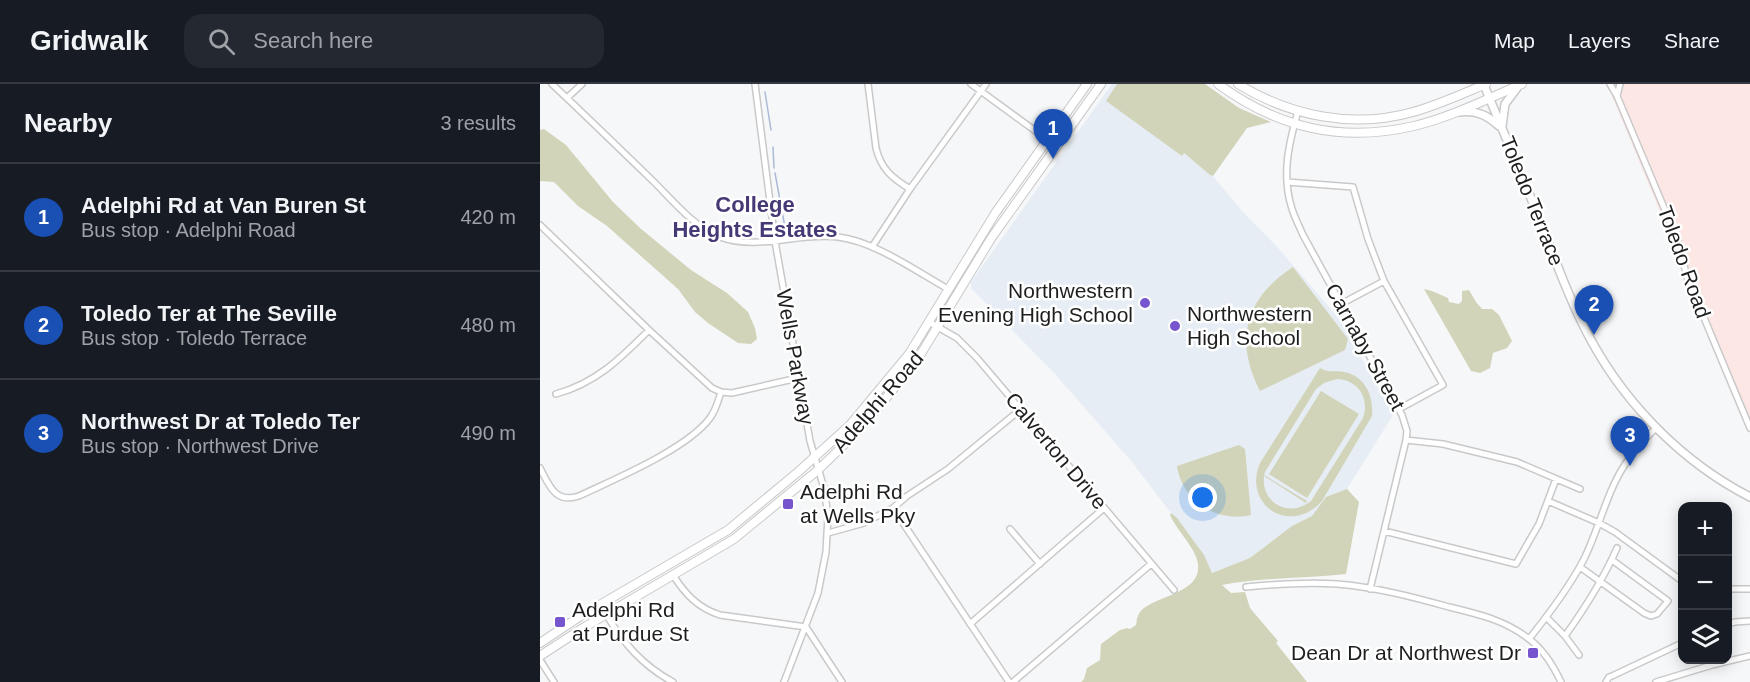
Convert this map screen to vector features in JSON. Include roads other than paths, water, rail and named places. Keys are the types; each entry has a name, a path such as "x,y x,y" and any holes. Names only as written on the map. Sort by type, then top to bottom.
{"main road":[{"name":"Adelphi Road","path":"540,643 579,617 722,534 850,425 909,354 996,212 1087,84"},
{"name":"Adelphi Road","path":"540,658 606,614 741,534 818,470 852,437 912,367 992,237 1101,84"},
{"path":"1218,84 1250,105 1294,124 1340,133 1376,132 1415,126 1521,84"},
{"path":"1238,84 1269,101 1298,111 1360,120 1387,118 1427,108 1485,84"}],"street":[{"path":"552,84 709,232 734,240 775,241 817,236 852,239 872,247 948,289"},
{"path":"567,98 582,84"},
{"name":"Wells Parkway","path":"755,84 775,241 798,378 814,458 824,488 828,532 821,580 806,627 784,682"},
{"path":"868,84 877,154 889,175 910,189"},
{"path":"971,84 1056,146"},
{"path":"872,247 910,189 986,84"},
{"name":"Toledo Terrace","path":"1485,84 1569,291 1592,342 1618,383 1676,446 1702,467 1750,497"},
{"path":"1502,129 1505,104 1513,91 1521,84"},
{"name":"Toledo Road","path":"1610,84 1678,241 1687,277 1750,428"},
{"path":"1617,96 1620,84"},
{"name":"Carnaby Street","path":"1298,111 1288,146 1286,166 1291,208 1303,235 1399,409 1407,431 1370,589"},
{"path":"1452,113 1472,111 1480,113 1492,119 1502,129"},
{"path":"1287,182 1353,187 1368,239 1384,281 1443,384 1399,409"},
{"path":"540,225 706,384 721,392 738,392 798,378"},
{"path":"1341,304 1384,281"},
{"name":"Calverton Drive","path":"929,322 962,342 1174,590"},
{"path":"556,394 596,377 649,330"},
{"path":"540,468 555,493 566,498 576,497 656,458 690,437 711,417 721,392"},
{"path":"828,532 864,523 892,508 948,470 1021,409"},
{"path":"1529,639 1580,567 1624,465 1657,427"},
{"path":"1406,440 1443,444 1517,462 1580,489"},
{"path":"1384,531 1516,564 1539,524 1556,479"},
{"path":"1548,501 1615,532 1678,577"},
{"path":"892,508 1011,682 1151,564"},
{"path":"970,624 1104,508"},
{"path":"1010,529 1040,564"},
{"path":"1565,636 1589,602 1617,548"},
{"path":"1580,567 1644,613 1651,616 1657,614 1668,601 1612,560"},
{"path":"673,575 693,600 711,612 806,627 842,682"},
{"path":"1246,587 1348,585 1487,616 1505,623 1529,639 1546,656 1561,682"},
{"path":"1732,589 1750,589"},
{"path":"606,614 622,640 637,658 673,682"},
{"path":"1546,617 1565,636 1579,655"},
{"path":"1732,623 1750,621"},
{"path":"1606,682 1612,676 1678,646"},
{"path":"1732,659 1750,656"},
{"path":"540,658 554,682"},
{"path":"1656,682 1714,664"}],"waterway":[{"path":"765,92 771,130"},
{"path":"773,147 774,168"},
{"path":"775,173 786,233"}],"place":[{"name":"Adelphi Rd at Van Buren St","path":"1053,159"},
{"name":"Northwestern Evening High School","path":"1145,303"},
{"name":"Northwestern High School","path":"1175,326"},
{"name":"Toledo Ter at The Seville","path":"1594,335"},
{"name":"Northwest Dr at Toledo Ter","path":"1630,466"},
{"name":"Adelphi Rd at Wells Pky","path":"788,504"},
{"name":"Adelphi Rd at Purdue St","path":"560,622"},
{"name":"Dean Dr at Northwest Dr","path":"1533,653"}],"district":[{"name":"College Heights Estates","path":"755,216"}]}
